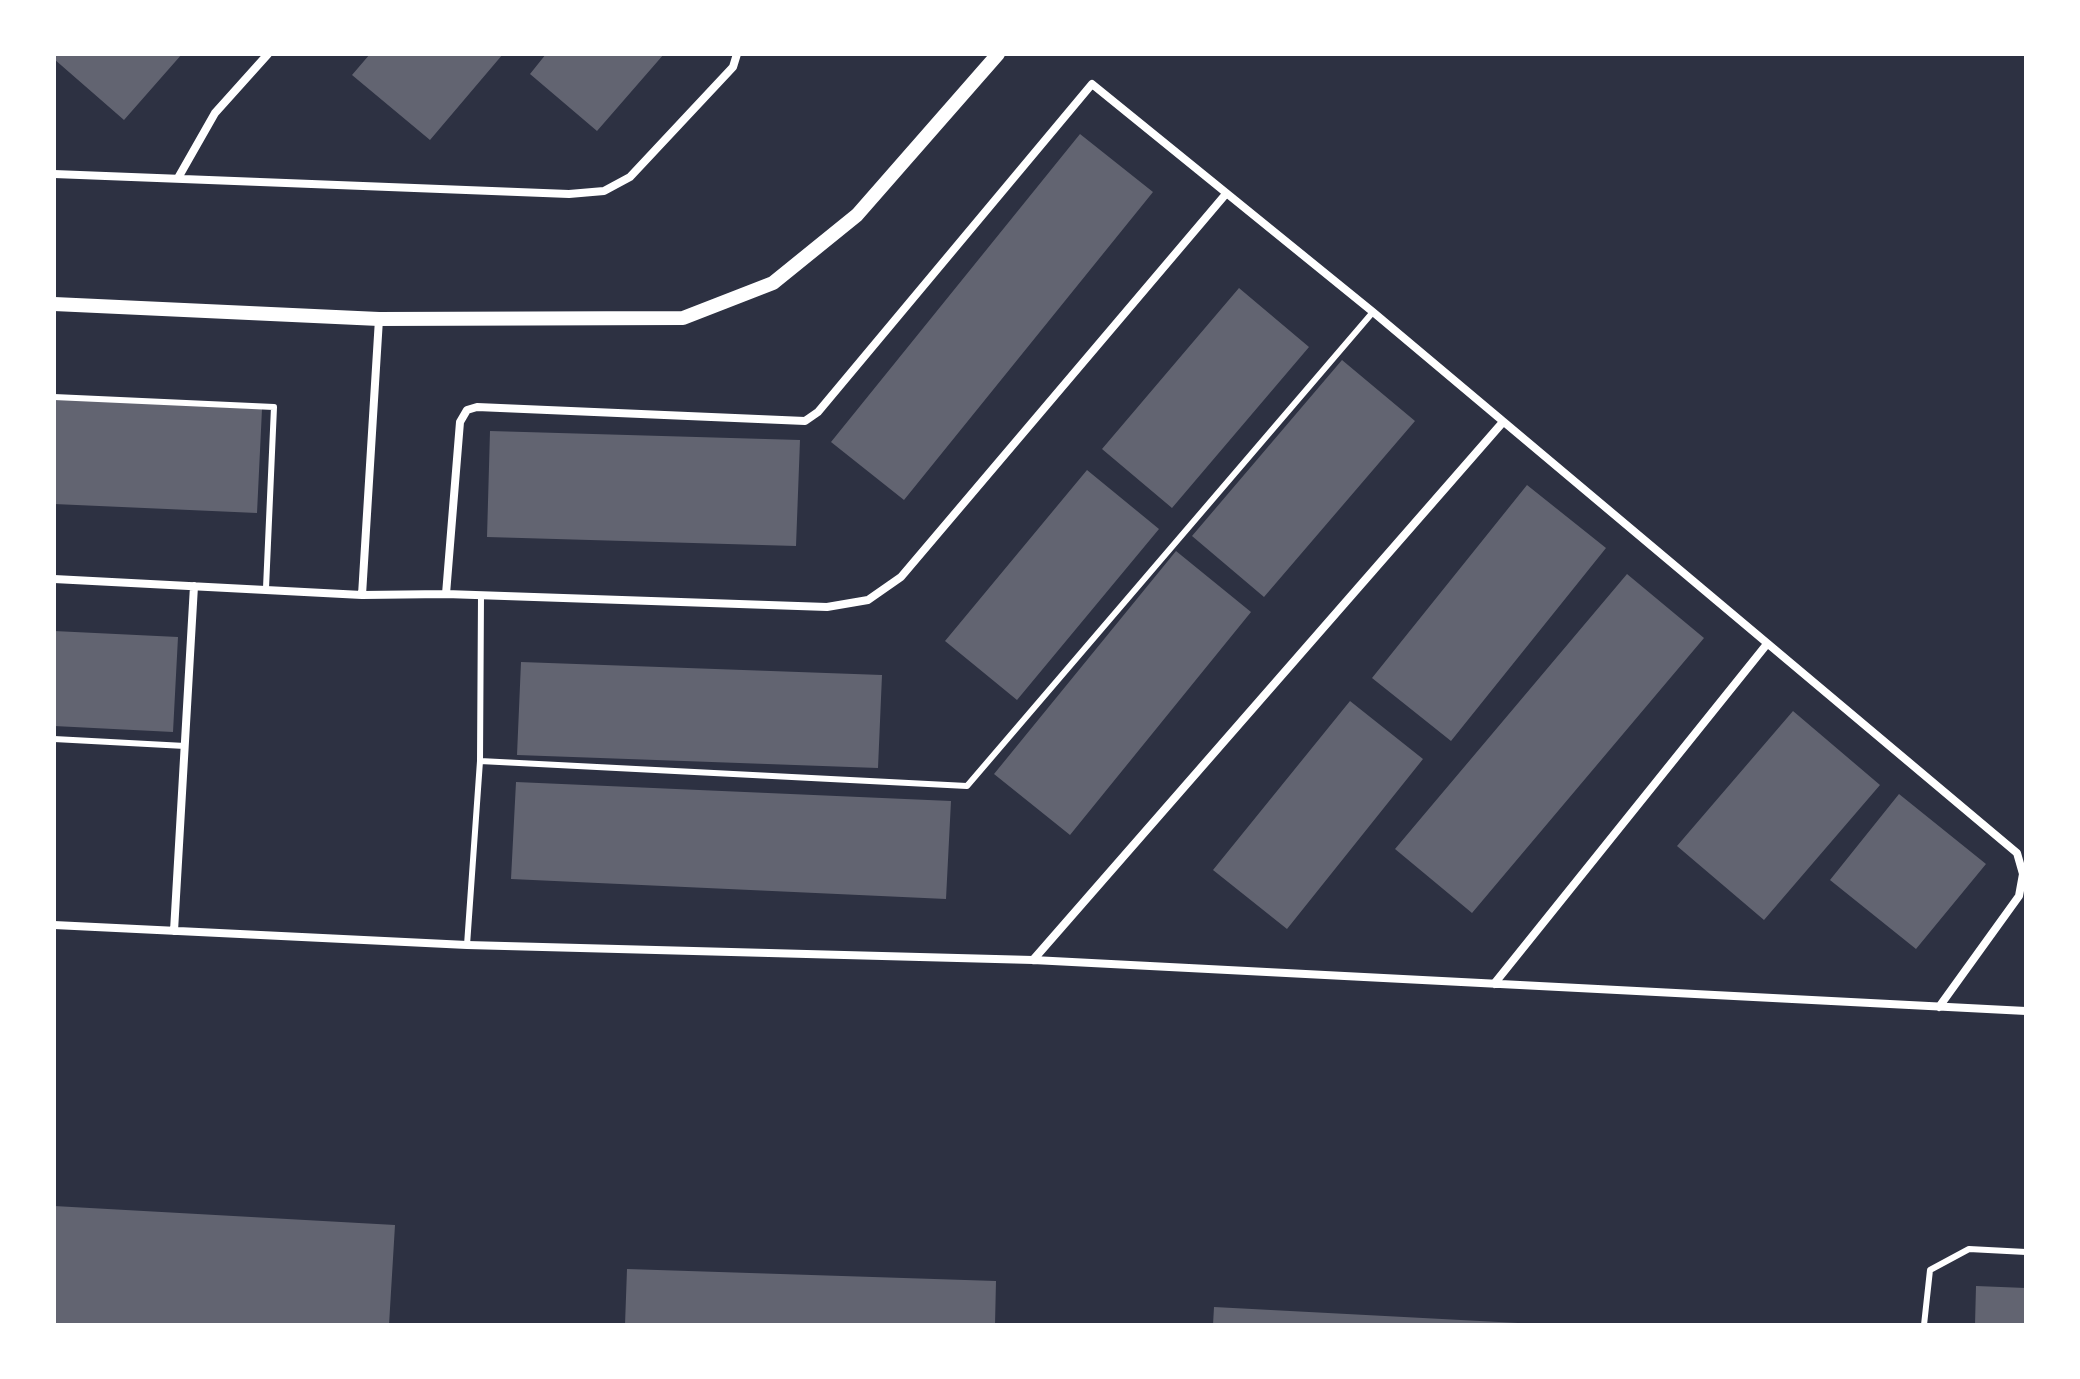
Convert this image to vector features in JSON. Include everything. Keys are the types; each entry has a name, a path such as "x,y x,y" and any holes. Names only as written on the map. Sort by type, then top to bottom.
{"street":[{"path":"178,178 215,113 268,54"},
{"path":"54,174 569,194 604,191 630,177 733,67 737,54"},
{"path":"54,304 379,319 683,318 773,283 857,215 998,54"},
{"path":"446,594 460,422 467,410 477,407 805,421 818,412 1092,84 1373,312 2017,853 2023,874 2019,896 1939,1007"},
{"path":"54,579 362,595 446,594 827,607 868,600 901,577 1225,195"},
{"path":"362,595 379,319"},
{"path":"1033,960 1503,422"},
{"path":"174,931 194,586"},
{"path":"1494,984 1767,644"},
{"path":"54,925 467,945 1033,960 2026,1011"}],"lane":[{"path":"480,761 967,786 1373,312"},
{"path":"54,397 274,407 266,588"},
{"path":"467,945 480,761 481,596"},
{"path":"54,739 185,746"},
{"path":"1924,1325 1930,1270 1969,1249 2026,1252"}],"building":[{"path":"54,54 182,54 124,120 54,59"},
{"path":"370,54 503,54 430,140 352,75"},
{"path":"546,54 664,54 597,131 530,74"},
{"path":"1080,134 1153,192 904,500 831,442"},
{"path":"1239,288 1309,347 1172,508 1102,449"},
{"path":"1342,360 1415,421 1264,597 1192,536"},
{"path":"54,399 262,409 257,513 54,504"},
{"path":"490,431 800,440 796,546 487,537"},
{"path":"1087,470 1159,529 1017,700 945,641"},
{"path":"1527,485 1606,548 1451,741 1372,678"},
{"path":"1176,551 1251,612 1070,835 994,774"},
{"path":"1627,574 1704,638 1472,913 1395,849"},
{"path":"54,631 178,637 173,732 54,726"},
{"path":"521,662 882,675 878,768 517,755"},
{"path":"1350,701 1423,759 1287,929 1213,870"},
{"path":"1793,711 1880,785 1764,920 1677,846"},
{"path":"516,782 951,801 946,899 511,879"},
{"path":"1899,794 1986,864 1916,949 1830,880"},
{"path":"54,1206 395,1225 389,1325 54,1325"},
{"path":"627,1269 996,1281 995,1325 625,1325"},
{"path":"1976,1286 2026,1288 2026,1325 1975,1325"},
{"path":"1214,1307 1518,1323 1518,1325 1213,1325"}]}
